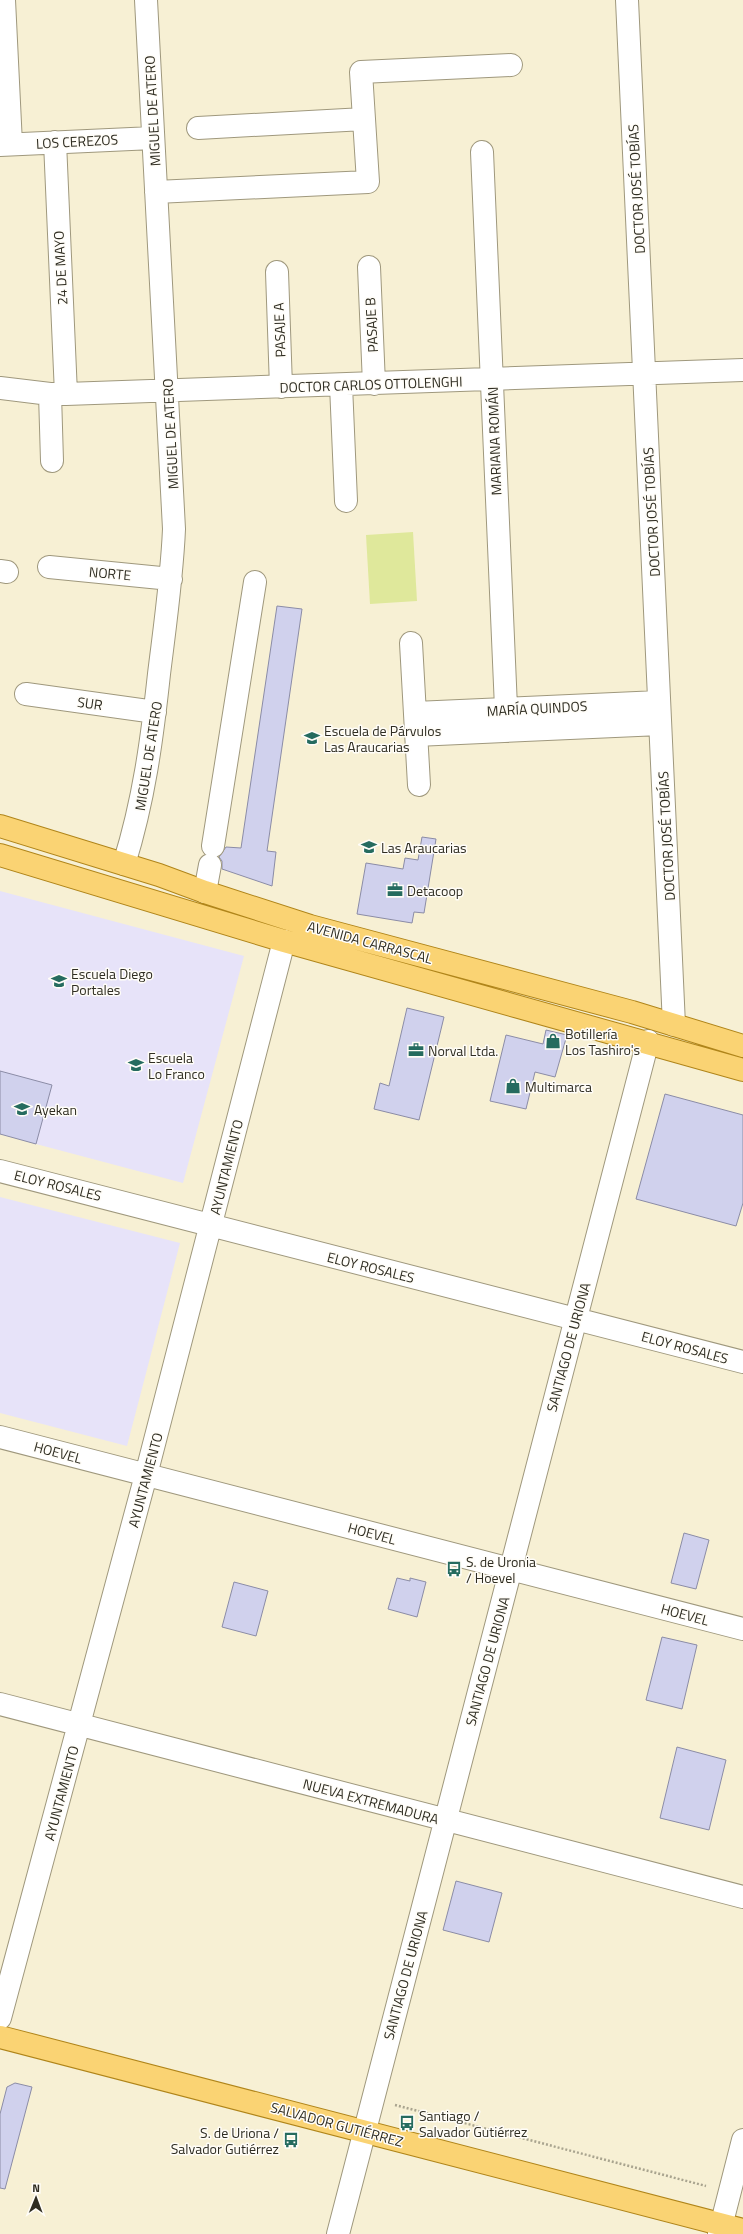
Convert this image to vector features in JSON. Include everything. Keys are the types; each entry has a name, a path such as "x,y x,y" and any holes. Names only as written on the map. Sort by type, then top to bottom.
{"main road":[{"name":"AVENIDA CARRASCAL","path":"0,826 124,864 205,892 355,939 674,1025 743,1046"},
{"name":"AVENIDA CARRASCAL","path":"0,855 284,941 648,1041 743,1070"},
{"name":"SALVADOR GUTIÉRREZ","path":"0,2037 365,2131 720,2229 743,2230"}],"street":[{"path":"4,0 5,144"},
{"name":"MIGUEL DE ATERO","path":"124,864 142,804 155,712 171,579 174,504 146,0"},
{"name":"DOCTOR JOSÉ TOBÍAS","path":"627,0 674,1025"},
{"path":"156,192 368,182 361,72 511,65"},
{"path":"198,128 364,118"},
{"name":"LOS CEREZOS","path":"5,144 153,138"},
{"name":"24 DE MAYO","path":"52,461 58,394 54,142"},
{"name":"MARIANA ROMÁN","path":"482,152 507,731"},
{"name":"PASAJE B","path":"369,267 374,384"},
{"name":"PASAJE A","path":"277,272 281,387"},
{"name":"DOCTOR CARLOS OTTOLENGHI","path":"0,388 58,394 743,370"},
{"path":"341,385 346,501"},
{"name":"NORTE","path":"49,567 171,579"},
{"path":"205,892 255,582"},
{"path":"411,643 419,785"},
{"name":"SUR","path":"26,694 155,712"},
{"name":"MARÍA QUINDOS","path":"415,713 659,702"},
{"name":"MARÍA QUINDOS","path":"416,735 660,724"},
{"name":"AYUNTAMIENTO","path":"0,2018 146,1475 284,941"},
{"name":"SANTIAGO DE URIONA","path":"338,2234 648,1041"},
{"name":"ELOY ROSALES","path":"0,1171 743,1362"},
{"name":"HOEVEL","path":"0,1437 743,1629"},
{"name":"NUEVA EXTREMADURA","path":"0,1704 743,1897"},
{"path":"720,2229 743,2140"}],"path":[{"path":"395,2105 706,2186"}],"shaded area":[{"name":"Escuela Lo Franco","path":"0,891 244,956 183,1183 36,1144 0,1071"},
{"path":"0,1197 180,1243 127,1446 0,1413"}],"green space":[{"path":"413,532 417,601 370,604 366,535"}],"building":[{"path":"277,606 302,609 267,851 276,852 272,886 222,869 222,861 219,857 226,847 241,848"},
{"name":"Detacoop","path":"422,837 436,839 424,913 414,912 412,923 357,914 366,863 403,869 405,858 418,860"},
{"name":"Norval Ltda.","path":"407,1008 444,1017 419,1120 374,1109 380,1083 389,1086"},
{"name":"Multimarca","path":"546,1030 567,1035 555,1077 535,1072 526,1109 490,1101 506,1035 543,1044"},
{"name":"Ayekan","path":"0,1071 52,1085 36,1144 0,1134"},
{"path":"665,1094 743,1115 743,1203 736,1226 636,1199"},
{"path":"684,1533 709,1540 696,1589 671,1583"},
{"path":"397,1578 410,1581 410,1578 426,1582 417,1617 388,1609"},
{"path":"234,1582 268,1591 256,1636 222,1627"},
{"path":"662,1637 697,1645 682,1709 646,1700"},
{"path":"677,1747 726,1760 709,1830 660,1818"},
{"path":"456,1881 502,1893 489,1942 443,1930"},
{"path":"15,2083 32,2087 5,2189 0,2188 0,2114 7,2087"}],"place":[{"name":"Escuela de Párvulos Las Araucarias","path":"312,738"},
{"name":"Las Araucarias","path":"369,847"},
{"name":"Detacoop","path":"395,890"},
{"name":"Escuela Diego Portales","path":"59,981"},
{"name":"Botillería Los Tashiro's","path":"553,1041"},
{"name":"Norval Ltda.","path":"416,1050"},
{"name":"Escuela Lo Franco","path":"136,1065"},
{"name":"Multimarca","path":"513,1086"},
{"name":"Ayekan","path":"22,1109"},
{"name":"S. de Uronia / Hoevel","path":"454,1569"},
{"name":"Santiago / Salvador Gutiérrez","path":"407,2123"},
{"name":"S. de Uriona / Salvador Gutiérrez","path":"291,2140"}]}
